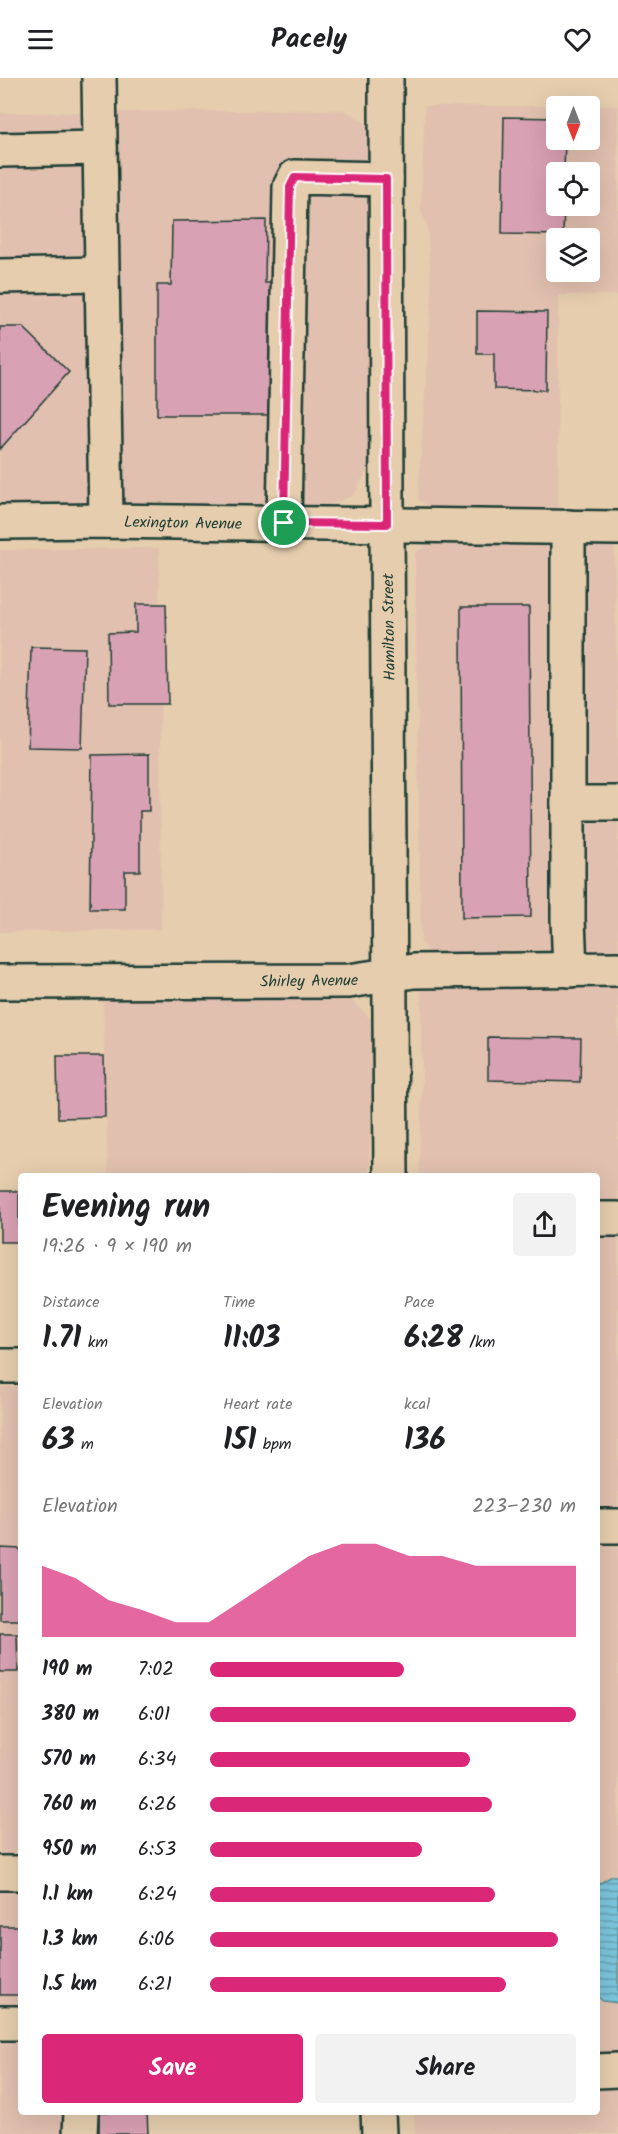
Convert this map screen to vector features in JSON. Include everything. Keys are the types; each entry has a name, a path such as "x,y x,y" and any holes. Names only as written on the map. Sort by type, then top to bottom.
{"street":[{"path":"99,78 106,521"},
{"name":"Hamilton Street","path":"386,78 392,1173"},
{"path":"0,150 100,148"},
{"path":"284,523 290,187 295,177 386,179"},
{"path":"0,276 102,274"},
{"name":"Lexington Avenue","path":"0,522 106,521 618,528"},
{"path":"568,527 570,970"},
{"path":"568,803 618,803"},
{"name":"Shirley Avenue","path":"0,982 349,981 414,971 618,969"},
{"path":"600,1219 618,1219"},
{"path":"0,1366 18,1366"},
{"path":"600,1526 618,1526"},
{"path":"0,1873 18,1873"},
{"path":"0,2023 18,2023"},
{"path":"600,2071 618,2070"},
{"path":"80,2134 81,2115"},
{"path":"378,2115 379,2134"}],"shaded area":[{"path":"425,106 546,106 546,150 600,150 600,106 618,106 618,295 558,295 558,510 431,510 418,498 432,296 427,224 421,211"},
{"path":"344,110 369,125 369,466 354,495 324,507 0,509 0,113"},
{"path":"428,545 614,545 618,746 618,950 430,953 421,943 415,553"},
{"path":"159,548 161,929 0,932 0,550"},
{"path":"474,980 618,980 618,2134 415,2134 414,2115 600,2115 600,1173 419,1173 422,1087 421,991"},
{"path":"347,996 373,1021 369,1173 108,1173 103,1000"},
{"path":"0,1387 18,1387 18,1854 0,1855"},
{"path":"0,1883 18,1883 18,2115 148,2115 148,2134 0,2134"}],"water":[{"path":"612,1876 618,1876 618,2003 600,1998 600,1883"}],"building":[{"path":"504,117 546,118 546,150 565,150 564,162 546,162 546,216 564,216 563,228 546,228 546,235 502,234"},
{"path":"266,220 265,283 280,283 279,415 157,415 157,285 171,285 172,221"},
{"path":"477,311 547,312 546,390 494,389 494,354 477,354"},
{"path":"0,327 23,327 69,372 0,449"},
{"path":"136,604 166,604 168,704 109,704 108,633 136,632"},
{"path":"461,607 529,607 531,917 462,918"},
{"path":"31,647 85,648 82,748 28,747"},
{"path":"149,754 149,811 140,811 140,871 125,871 125,909 90,909 92,755"},
{"path":"488,1037 581,1038 580,1082 488,1080"},
{"path":"57,1056 104,1056 105,1117 58,1118"},
{"path":"0,1191 18,1191 18,1242 0,1242"},
{"path":"0,1548 18,1549 18,1620 0,1620"},
{"path":"0,1634 17,1634 18,1672 0,1672"},
{"path":"0,1926 18,1926 18,1995 0,1995"},
{"path":"99,2115 147,2115 148,2134 99,2134"}],"route":[{"path":"295,177 386,179 387,524 284,523 290,187 295,177"}]}
